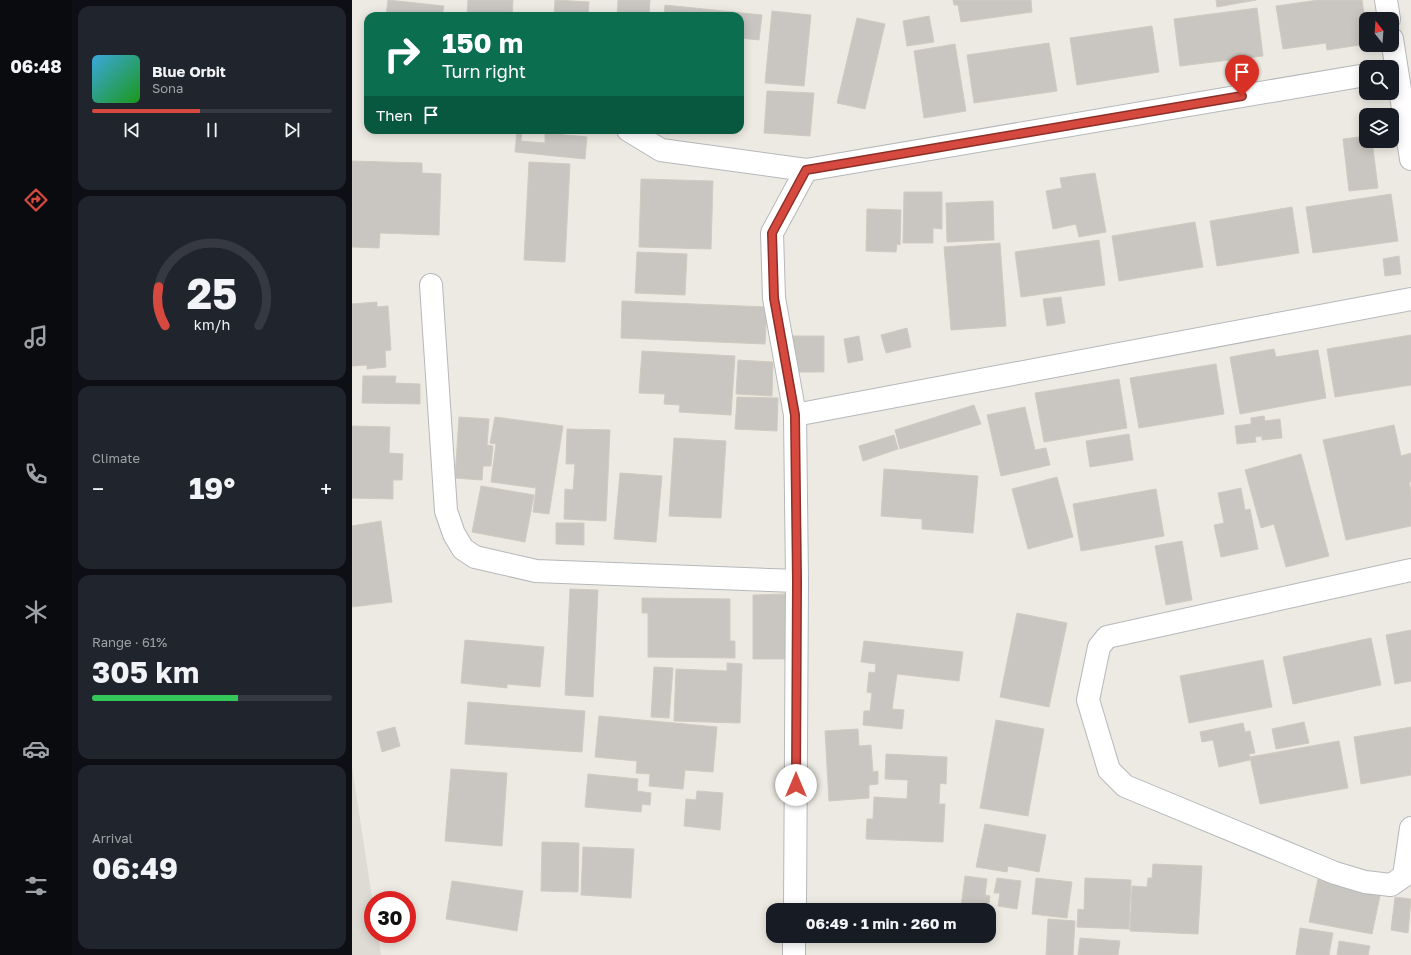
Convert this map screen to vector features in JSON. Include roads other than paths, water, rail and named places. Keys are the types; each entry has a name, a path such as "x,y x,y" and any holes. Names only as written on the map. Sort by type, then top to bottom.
{"street":[{"path":"1386,0 1388,12"},
{"path":"1395,52 1400,69 1411,159"},
{"path":"635,134 661,150 806,170 1359,76"},
{"path":"795,903 797,581 795,415 774,298 772,233 806,170"},
{"path":"431,285 446,511 454,534 463,549 475,557 536,571 797,581"},
{"path":"795,415 1411,299"},
{"path":"1411,570 1107,637 1099,647 1088,700 1109,770 1125,786 1335,873 1365,882 1391,885 1404,876 1411,828"},
{"path":"794,943 794,955"}]}
